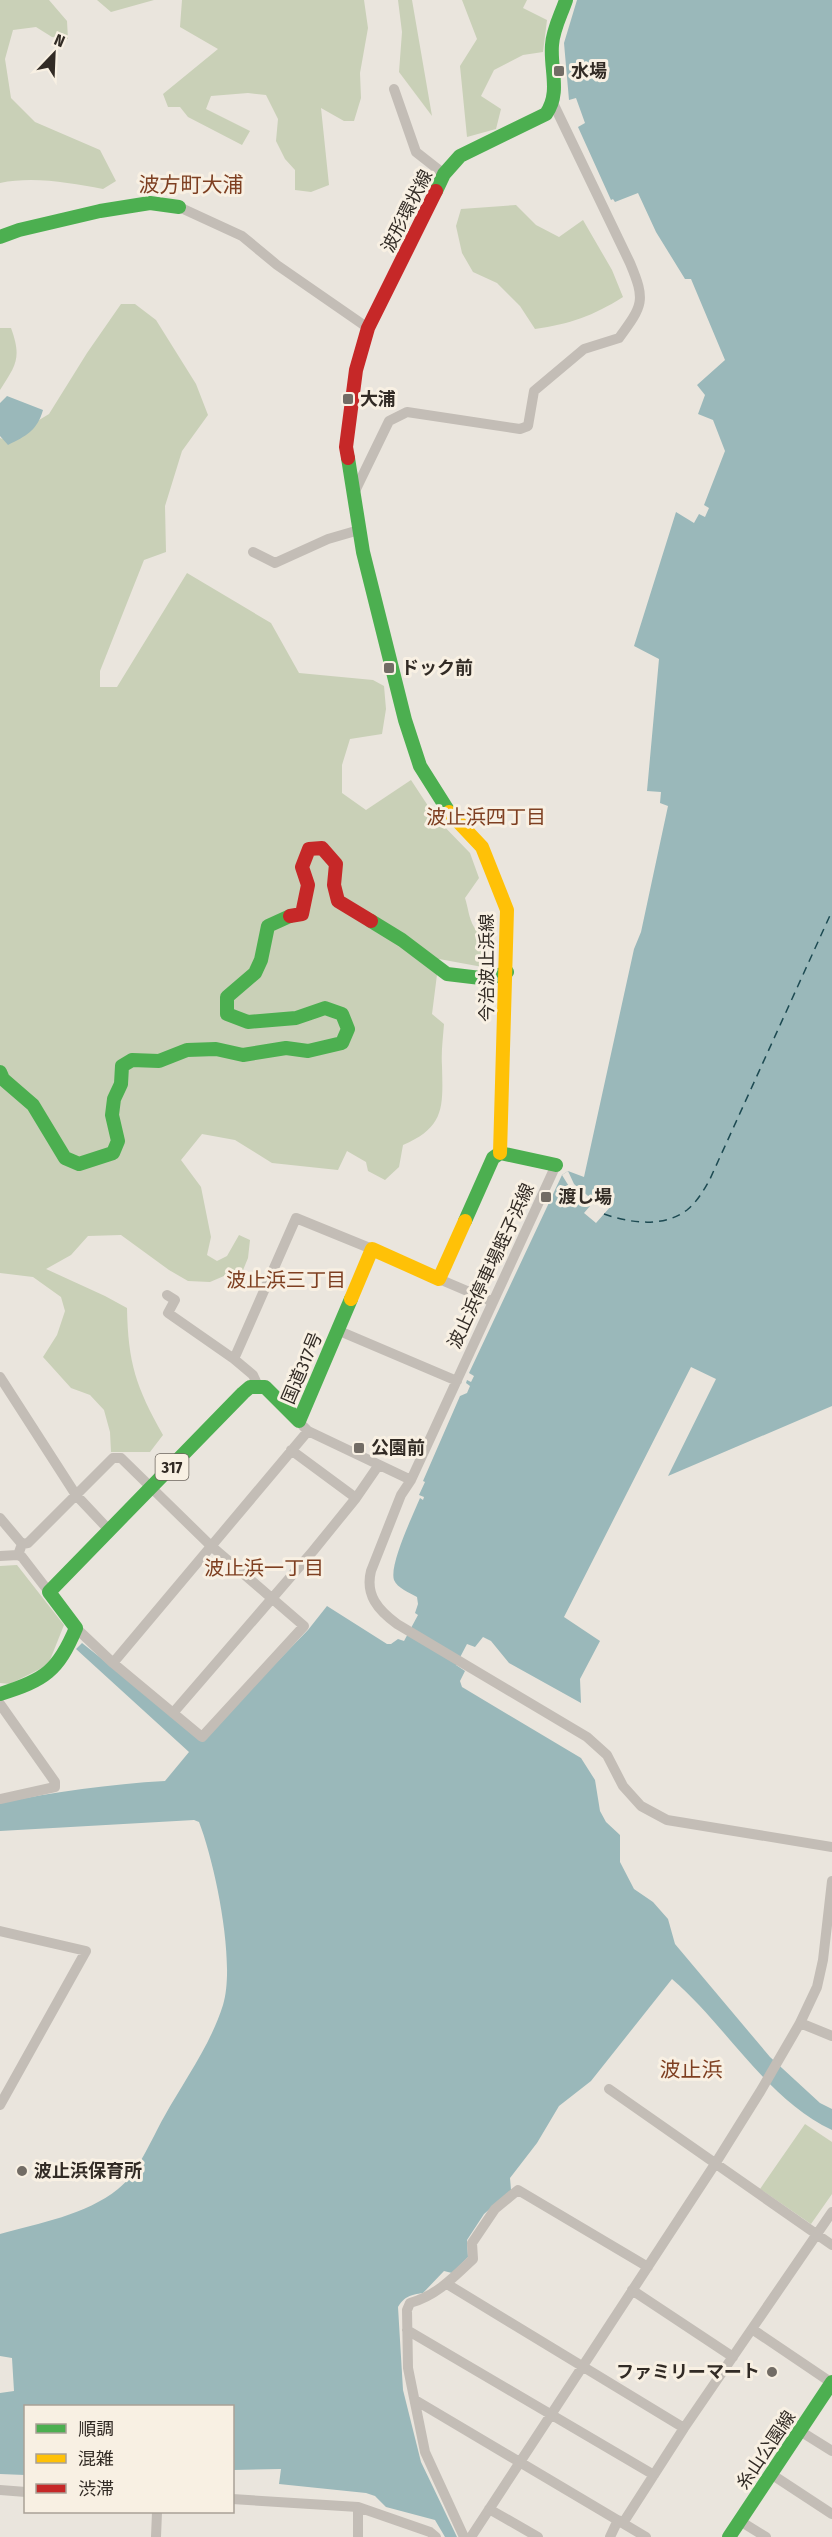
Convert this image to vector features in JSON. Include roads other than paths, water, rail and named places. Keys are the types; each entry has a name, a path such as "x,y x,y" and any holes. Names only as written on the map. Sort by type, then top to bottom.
{"main road":[{"path":"554,105 556,95 552,45 566,0"},
{"name":"波形環状線","path":"352,493 346,447 349,416 356,370 368,328 444,174 460,156 546,114 554,105"},
{"path":"0,237 19,230 100,211 150,203 179,207"},
{"name":"今治波止浜線","path":"352,493 405,720 420,766 446,809 482,847 507,910 500,1153"},
{"path":"0,1072 3,1080 33,1105 65,1158 79,1164 113,1153 118,1142 112,1115 114,1099 121,1084 122,1066 132,1060 159,1061 187,1050 216,1049 243,1055 286,1048 308,1051 342,1043 348,1029 342,1014 325,1008 296,1017 248,1022 227,1014 227,997 255,973 261,960 268,926 284,917 302,914 308,885 302,867 309,849 322,848 336,864 334,885 339,901 402,940 447,974 489,979 507,972"},
{"path":"372,1249 439,1279 493,1158 500,1153 556,1166"},
{"name":"国道317号","path":"49,1592 250,1387 265,1387 303,1426 337,1330 372,1249"},
{"path":"0,1694 51,1671 58,1664 76,1628 49,1592"},
{"name":"糸山公園線","path":"729,2537 832,2382"}],"street":[{"path":"394,89 416,152 444,174"},
{"path":"352,493 389,421 407,412 520,429 528,426 534,391 584,349 620,338 641,304 639,284 622,244 554,105"},
{"path":"179,207 242,236 277,265 368,328"},
{"path":"253,552 274,563 328,539 359,530"},
{"name":"波止浜停車場蛭子浜線","path":"556,1166 411,1480 401,1495 368,1582 369,1592 385,1615 408,1631 587,1737 607,1755 623,1786 641,1806 667,1820 832,1847"},
{"path":"234,1359 296,1218 372,1249"},
{"path":"439,1279 493,1302"},
{"path":"167,1294 175,1300 168,1312 234,1359 253,1375 258,1386"},
{"path":"337,1330 457,1381"},
{"path":"0,1377 76,1495 109,1530"},
{"path":"112,1663 291,1450 303,1426 378,1466 411,1480"},
{"path":"291,1450 356,1498"},
{"path":"0,1518 22,1544 28,1544 113,1458 121,1458 210,1545 304,1626 202,1737 112,1663 76,1628"},
{"path":"173,1713 273,1599 356,1498 378,1466"},
{"path":"18,1555 22,1544"},
{"path":"18,1555 49,1592"},
{"path":"0,1556 18,1555"},
{"path":"0,1704 55,1782 55,1787 0,1799"},
{"path":"471,2537 521,2463 581,2365 715,2164 800,2023 817,1987 823,1959 832,1881"},
{"path":"0,1932 86,1952 0,2105"},
{"path":"800,2023 832,2036"},
{"path":"609,2089 832,2245"},
{"path":"464,2537 425,2452 408,2368 407,2310 410,2303 424,2300 447,2284 473,2259 472,2243 495,2209 518,2190 648,2267"},
{"path":"610,2537 832,2212"},
{"path":"447,2284 684,2428"},
{"path":"632,2290 733,2357"},
{"path":"752,2329 832,2382"},
{"path":"407,2330 654,2475"},
{"path":"415,2400 646,2537"},
{"path":"800,2431 832,2451"},
{"path":"771,2474 832,2514"},
{"path":"0,2490 24,2492"},
{"path":"234,2499 358,2507 430,2532 436,2537"},
{"path":"358,2507 358,2537"},
{"path":"489,2510 538,2537"},
{"path":"156,2537 157,2513"},
{"path":"740,2521 766,2537"}],"water":[{"path":"577,0 832,0 832,1406 668,1476 716,1379 691,1367 564,1617 600,1641 580,1679 581,1703 509,1663 491,1641 483,1637 475,1647 467,1644 456,1665 465,1671 460,1681 462,1687 581,1758 595,1780 600,1811 606,1822 620,1835 620,1862 634,1889 653,1902 668,1919 675,1944 770,2057 820,2103 832,2109 832,2130 786,2100 672,1979 591,2081 559,2106 537,2143 510,2178 511,2190 484,2214 467,2240 468,2257 452,2273 444,2271 423,2293 408,2297 398,2307 403,2390 421,2462 457,2537 445,2537 435,2520 386,2507 375,2496 366,2493 279,2484 281,2469 234,2470 234,2405 24,2405 24,2475 0,2474 0,2393 14,2391 12,2358 0,2356 0,2234 77,2212 105,2198 132,2175 212,2034 223,2005 227,1964 217,1887 199,1822 194,1820 0,1831 0,1803 82,1789 165,1781 189,1752 76,1649 82,1643 202,1739 308,1630 327,1606 387,1644 398,1639 404,1641 418,1615 415,1613 418,1604 417,1597 398,1585 393,1573 407,1527 420,1498 423,1500 424,1497 419,1495 425,1482 423,1481 460,1396 467,1393 470,1386 466,1383 467,1380 471,1382 474,1376 469,1373 562,1175 568,1171 584,1177 668,806 660,803 661,792 647,791 659,659 634,646 676,512 694,523 699,514 705,517 709,508 704,505 725,451 713,420 698,414 705,395 697,385 725,360 691,279 685,279 656,232 638,193 615,202 611,200 578,127 585,123 576,98 569,100 564,43"},
{"path":"7,396 43,410 38,423 30,432 8,445 0,436 0,403"}],"place":[{"name":"水場","path":"559,71"},
{"name":"大浦","path":"348,399"},
{"name":"ドック前","path":"389,668"},
{"name":"渡し場","path":"546,1197"},
{"name":"公園前","path":"359,1448"},
{"name":"波止浜保育所","path":"22,2171"},
{"name":"ファミリーマート","path":"772,2372"}],"district":[{"name":"波方町大浦","path":"191,185"},
{"name":"波止浜四丁目","path":"486,817"},
{"name":"波止浜三丁目","path":"286,1280"},
{"name":"波止浜一丁目","path":"264,1568"},
{"name":"波止浜","path":"691,2070"}]}
